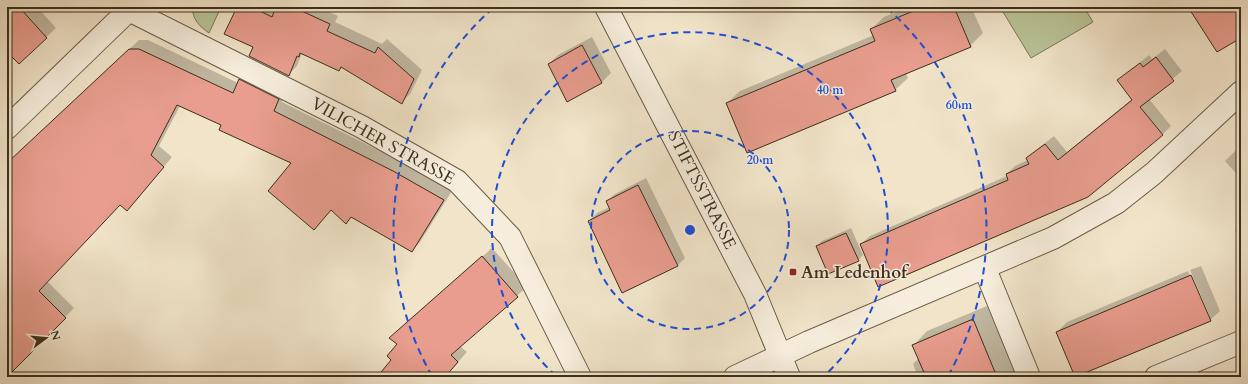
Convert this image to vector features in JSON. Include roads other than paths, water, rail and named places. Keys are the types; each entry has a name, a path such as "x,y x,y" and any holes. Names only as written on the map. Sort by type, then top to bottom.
{"street":[{"name":"STIFTSSTRASSE","path":"606,7 755,294 789,377"},
{"path":"7,128 128,8"},
{"name":"VILICHER STRASSE","path":"128,8 362,127 457,181 510,237 580,377"},
{"path":"735,377 780,356 985,269 1053,238 1116,203 1154,173 1241,92"},
{"path":"985,269 1029,377"},
{"path":"1156,377 1241,342"}],"place":[{"name":"Am Ledenhof","path":"793,272"}]}
